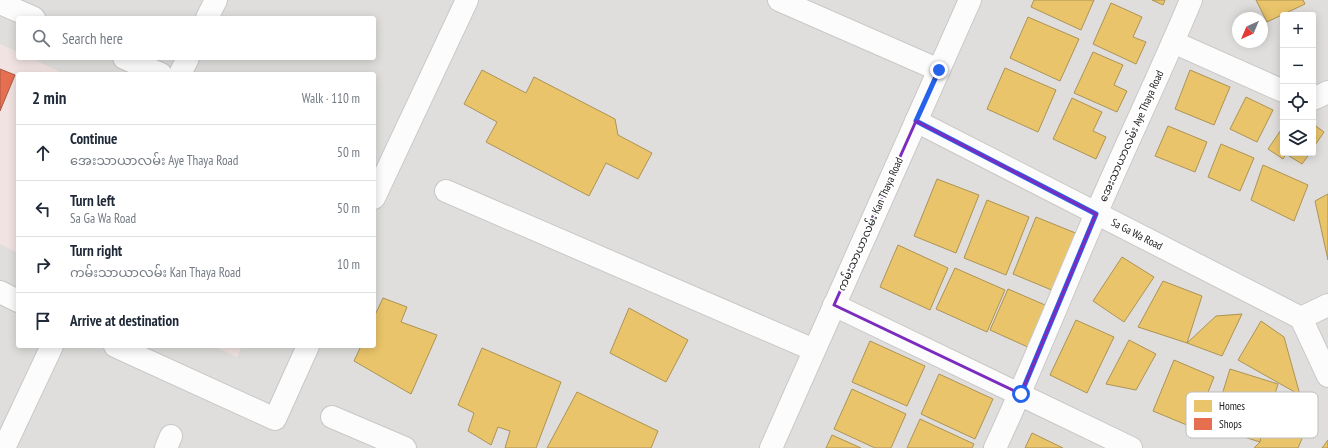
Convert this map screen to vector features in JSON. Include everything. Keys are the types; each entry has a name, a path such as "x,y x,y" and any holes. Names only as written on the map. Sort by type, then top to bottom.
{"street":[{"path":"208,16 216,0"},
{"path":"376,189 380,171 467,0"},
{"path":"779,0 939,70"},
{"name":"ကမ်းသာယာလမ်း Kan Thaya Road","path":"771,448 970,0"},
{"name":"အေးသာယာလမ်း Aye Thaya Road","path":"996,448 1021,394 1096,214 1191,0"},
{"path":"0,3 29,16"},
{"path":"1173,42 1280,90"},
{"path":"129,60 156,72"},
{"path":"181,72 187,60"},
{"path":"1316,98 1328,92"},
{"name":"Sa Ga Wa Road","path":"916,121 1300,318"},
{"path":"446,191 814,350"},
{"path":"0,292 16,300"},
{"path":"834,305 1131,448"},
{"path":"1328,305 1300,318 1328,376"},
{"path":"4,448 51,348"},
{"path":"119,348 275,419 307,348"},
{"path":"332,417 405,448"}],"highlighted area":[{"path":"916,121 1096,214 1021,394 834,305"}],"shaded area":[{"path":"0,0 1328,0 1328,448 0,448"},
{"path":"0,44 16,51 16,60 35,60 60,72 16,72 16,252 0,244"},
{"path":"218,348 241,348 237,357"}],"building: Homes":[{"path":"1034,0 1094,0 1081,30 1031,7"},
{"path":"1152,0 1165,0 1163,5"},
{"path":"1256,0 1303,0 1305,4 1288,12 1280,12 1280,16 1268,22 1268,12 1262,12"},
{"path":"1111,3 1142,17 1133,37 1146,42 1136,64 1093,44"},
{"path":"1028,17 1079,39 1060,81 1010,58"},
{"path":"1093,52 1123,65 1114,85 1127,91 1117,112 1074,93"},
{"path":"1005,68 1056,90 1038,132 987,109"},
{"path":"482,70 526,93 534,77 615,119 618,135 652,153 638,179 606,163 589,196 486,142 497,122 464,104"},
{"path":"1190,70 1230,87 1214,125 1175,109"},
{"path":"1246,97 1273,110 1257,142 1230,129"},
{"path":"1072,98 1102,112 1093,131 1106,137 1096,159 1053,139"},
{"path":"1168,126 1207,142 1195,172 1155,156"},
{"path":"1316,126 1324,132 1316,144"},
{"path":"1280,131 1280,156 1285,156 1283,159 1268,149"},
{"path":"1221,144 1254,158 1240,191 1208,177"},
{"path":"1289,156 1308,156 1302,164"},
{"path":"1263,165 1308,185 1294,221 1251,200"},
{"path":"937,179 979,195 956,253 914,236"},
{"path":"1328,194 1328,260 1315,201"},
{"path":"987,200 1029,217 1006,275 964,258"},
{"path":"1036,217 1078,234 1054,291 1013,274"},
{"path":"898,245 948,268 930,310 880,287"},
{"path":"1122,257 1154,277 1124,322 1093,301"},
{"path":"955,268 1005,290 987,332 936,309"},
{"path":"1163,281 1202,296 1187,343 1138,327"},
{"path":"1008,289 1059,311 1041,353 990,330"},
{"path":"383,298 407,307 401,322 437,335 411,394 354,361 360,348 376,348 376,313"},
{"path":"629,308 688,340 666,382 610,353"},
{"path":"1242,314 1222,356 1187,343 1216,316"},
{"path":"1076,320 1114,337 1087,393 1050,375"},
{"path":"1261,321 1284,337 1299,392 1295,392 1238,360"},
{"path":"1129,340 1156,354 1136,390 1106,384"},
{"path":"870,341 925,366 907,406 852,382"},
{"path":"482,348 561,382 536,448 505,448 510,431 498,427 491,445 468,431 474,413 458,405"},
{"path":"1174,360 1214,377 1208,392 1186,392 1186,425 1153,411"},
{"path":"1230,369 1278,384 1276,392 1223,392"},
{"path":"939,374 993,399 975,439 921,414"},
{"path":"852,389 906,414 891,448 875,448 834,429"},
{"path":"577,392 658,431 651,448 547,448"},
{"path":"920,419 974,444 972,448 907,448"},
{"path":"1032,433 1063,448 1025,448"},
{"path":"832,435 861,448 826,448"},
{"path":"1247,438 1261,438 1260,442"},
{"path":"1261,438 1302,438 1298,448 1254,448 1260,442"},
{"path":"1328,440 1328,448 1322,448"}],"building: Shops":[{"path":"0,69 15,75 0,111"}],"route":[{"path":"939,70 916,121 1096,214 1021,394"}]}
